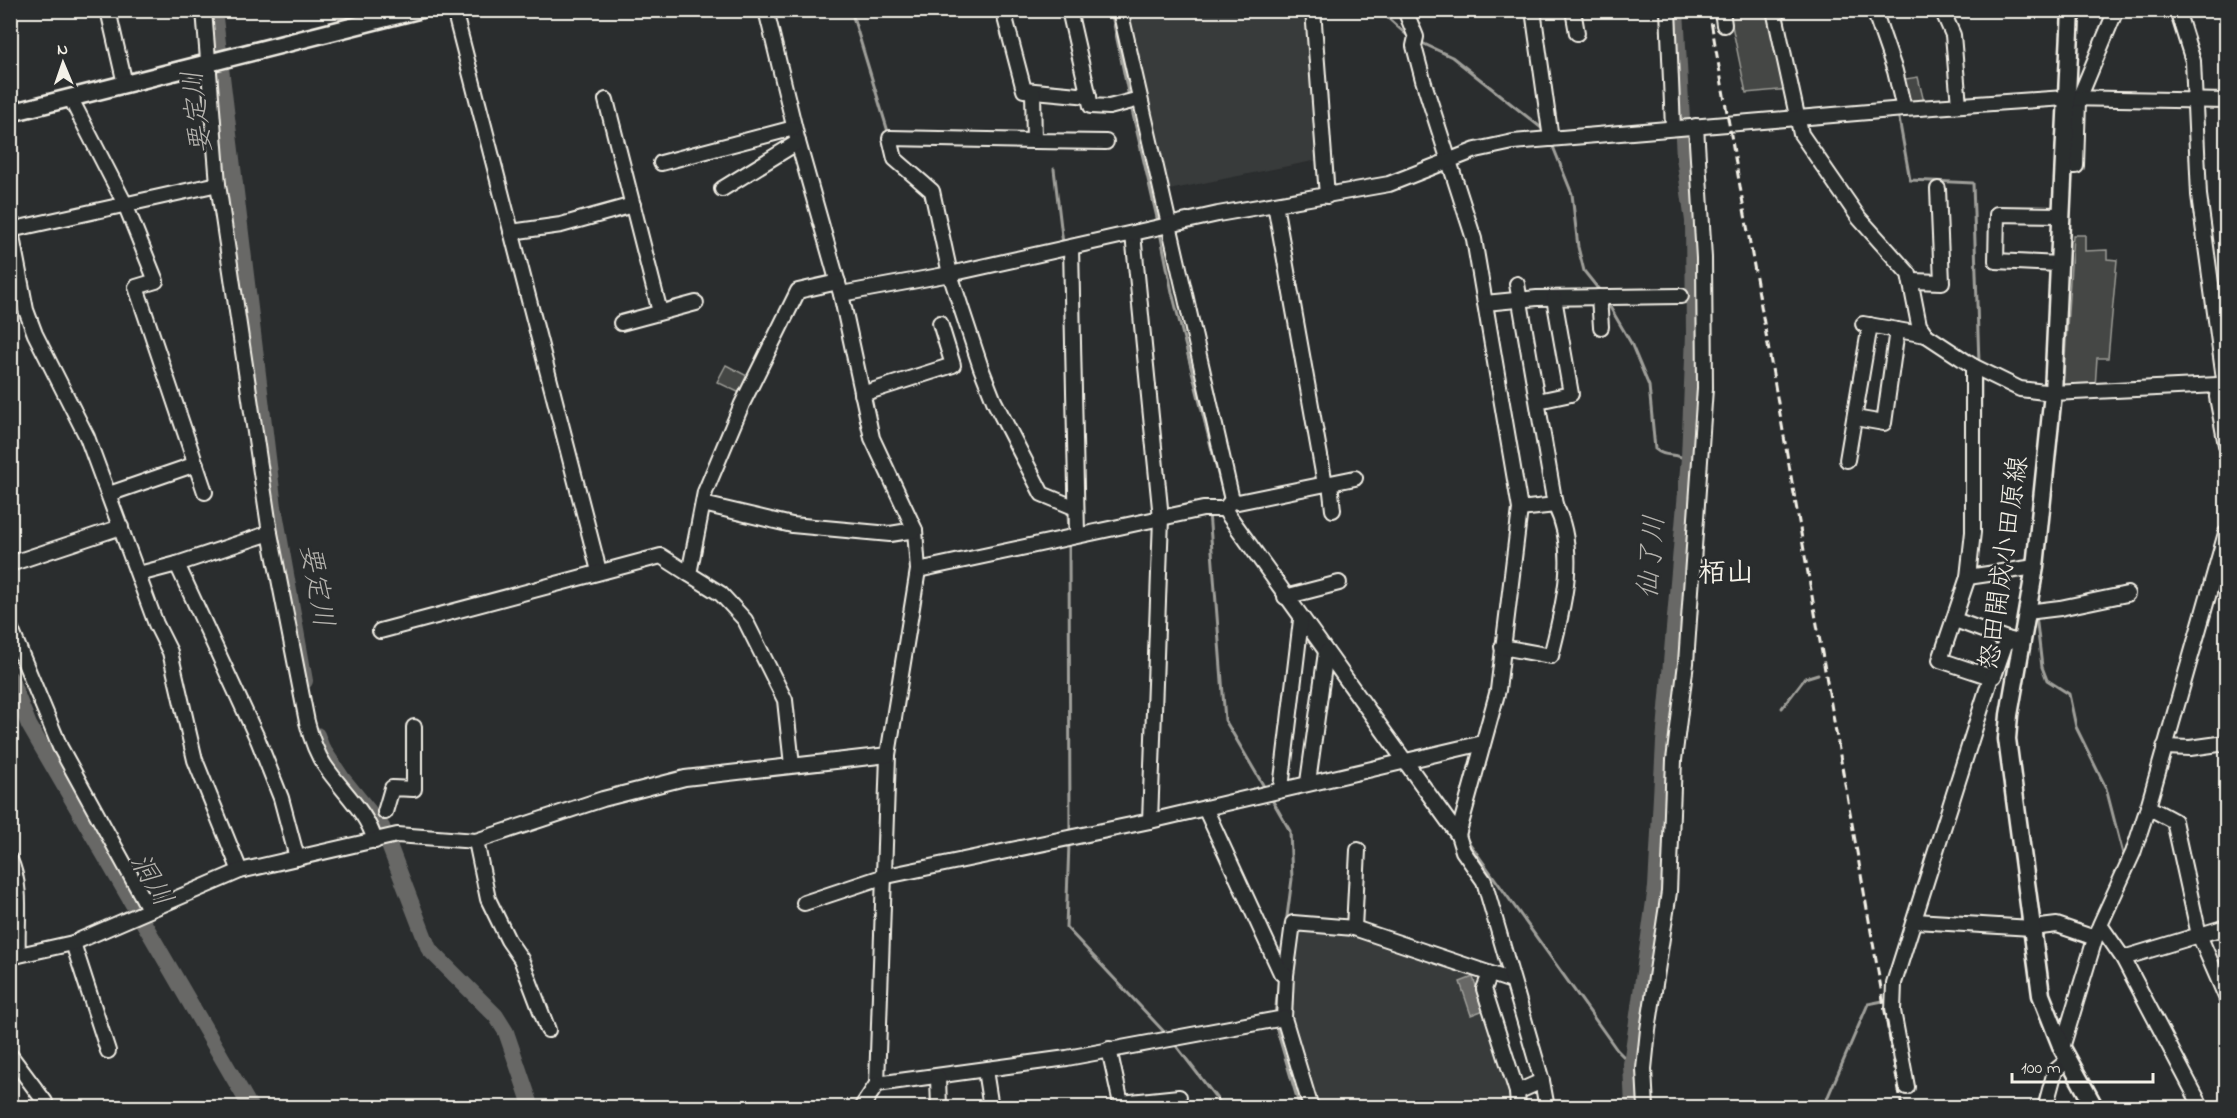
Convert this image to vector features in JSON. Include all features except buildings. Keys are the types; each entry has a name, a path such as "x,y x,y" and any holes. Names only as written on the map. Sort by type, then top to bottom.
{"main road":[{"path":"10,113 418,10"},
{"name":"怒田開成小田原線","path":"2071,10 2075,98 2063,166 2053,393 2035,567 2027,612 2014,641 2007,739 2041,995 2062,1047 2095,1107"}],"street":[{"path":"108,10 125,84"},
{"path":"204,10 218,184 270,533 313,743 324,765 371,826 375,841"},
{"path":"454,10 599,571"},
{"path":"766,10 798,142 840,288 872,438 915,530 918,570 888,755 882,877 877,1084 861,1107"},
{"path":"1003,10 1024,90 1089,96"},
{"path":"1069,10 1091,106 1109,107 1140,99"},
{"path":"1120,10 1170,225 1222,506 1290,596 1301,620 1405,761 1460,829"},
{"path":"1313,10 1327,196"},
{"path":"1405,10 1474,239 1520,509 1497,690 1460,829 1463,851 1484,881 1542,1081 1547,1107"},
{"path":"1533,10 1546,139"},
{"path":"1573,10 1577,33"},
{"path":"1668,10 1673,128"},
{"path":"1774,10 1802,134 1859,218 1900,261 1912,281 1916,312 1926,335"},
{"path":"1875,10 1895,71 1904,109"},
{"path":"1942,10 1953,35 1959,105"},
{"path":"2075,98 2116,10"},
{"path":"2177,10 2193,61 2199,195 2223,381 2217,397 2226,444"},
{"path":"1033,91 1034,141"},
{"path":"689,574 705,492 742,404 798,291 950,274 1218,214 1389,184 1450,159 1491,146 1694,126 1959,105 2075,98 2226,100"},
{"path":"71,99 125,204 156,281 136,287 205,492"},
{"path":"606,100 660,312"},
{"path":"1646,1107 1644,1069 1648,1030 1669,892 1674,760 1686,663 1705,388 1704,258 1694,126"},
{"path":"661,163 795,128"},
{"path":"1076,508 1042,494 994,401 950,274 932,191 895,159 890,138 1106,142"},
{"path":"722,189 798,142"},
{"path":"218,184 11,229 26,310 35,334 87,437 170,652 195,760 240,871"},
{"path":"1912,281 1942,282 1938,189"},
{"path":"1275,204 1333,510"},
{"path":"511,232 561,225 633,205"},
{"path":"2060,264 1996,261 1997,214 2061,214"},
{"path":"1133,234 1161,518 1150,821"},
{"path":"1071,247 1077,535"},
{"path":"1502,647 1551,656 1564,601 1568,561 1560,513 1555,505 1517,284"},
{"path":"1485,303 1554,297 1681,296"},
{"path":"1538,401 1571,394 1554,297"},
{"path":"1601,327 1602,297"},
{"path":"621,323 696,303"},
{"path":"862,394 953,365 940,323"},
{"path":"1848,460 1866,324 1926,335 1973,366 2020,389 2053,393 2223,381"},
{"path":"1855,418 1884,423 1897,330"},
{"path":"1973,366 1973,532 1968,577 1940,660 1991,677"},
{"path":"109,494 196,464"},
{"path":"918,570 1355,478"},
{"path":"703,504 792,525 890,534 915,530"},
{"path":"1520,509 1555,505"},
{"path":"10,564 121,527"},
{"path":"139,574 177,564 270,533"},
{"path":"2045,1107 2098,931 2133,853 2148,807 2226,533"},
{"path":"380,631 661,556 721,594 745,620 785,700 792,765"},
{"path":"177,564 258,740 281,798 297,858"},
{"path":"1968,577 2035,567"},
{"path":"1290,596 1339,583"},
{"path":"2027,612 2060,608 2127,594"},
{"path":"1281,788 1301,620"},
{"path":"1907,1087 1893,1011 1894,983 1991,677 1994,676 2014,641 1955,620"},
{"path":"10,627 60,747 149,909"},
{"path":"1308,782 1326,652"},
{"path":"385,812 392,788 414,789 414,727"},
{"path":"804,903 882,877 1150,821 1281,788 1483,742"},
{"path":"2164,747 2190,748 2226,743"},
{"path":"10,860 18,879 14,956 73,943 240,871 398,835 476,841 603,799 684,778 888,755"},
{"path":"2148,807 2174,821 2199,936 2226,997"},
{"path":"1204,808 1281,973 1286,975"},
{"path":"476,841 488,899 508,940 521,959 548,1030"},
{"path":"1354,928 1358,850"},
{"path":"1915,921 2032,928 2057,925 2098,931 2122,958 2202,1107"},
{"path":"1311,1107 1284,1018 1286,975 1293,923 1354,928 1512,981"},
{"path":"2122,958 2226,927"},
{"path":"73,943 108,1051"},
{"path":"1490,974 1484,989 1517,1092 1518,1107"},
{"path":"877,1084 984,1070 1284,1018"},
{"path":"1109,1049 1122,1105 1179,1096"},
{"path":"10,1055 45,1102"},
{"path":"984,1070 991,1107"},
{"path":"938,1077 939,1107"},
{"path":"1517,1092 1542,1081"}],"shaded area":[{"path":"1124,11 1310,11 1323,159 1164,191"},
{"path":"1729,11 1771,11 1789,89 1746,93"},
{"path":"1918,77 1925,106 1905,107 1899,80"},
{"path":"2073,235 2085,235 2085,251 2107,250 2107,259 2117,260 2108,358 2097,358 2095,387 2063,388"},
{"path":"726,365 749,377 740,393 717,382"},
{"path":"1293,930 1350,931 1470,969 1478,978 1515,1107 1314,1107 1286,1007"},
{"path":"1473,977 1484,1010 1471,1015 1460,982"}],"waterway":[{"name":"要定川","path":"214,10 274,507 305,681"},
{"path":"851,10 889,135"},
{"path":"1111,10 1129,97"},
{"path":"1379,10 1409,37"},
{"name":"仙了川","path":"1633,1108 1631,1064 1656,887 1664,742 1689,458 1694,334 1693,221 1684,157 1676,10"},
{"path":"1420,42 1452,57 1544,130"},
{"path":"1131,106 1158,222"},
{"path":"1898,113 1910,180 1973,183 1979,363"},
{"path":"1552,144 1572,194 1578,247 1584,271 1600,291"},
{"path":"1054,169 1063,244"},
{"path":"1160,232 1172,292 1225,502"},
{"path":"1607,302 1631,343 1649,386 1655,449 1663,454 1680,457 1689,462"},
{"path":"1980,495 1981,376"},
{"path":"1209,512 1225,720 1266,790"},
{"path":"1068,514 1069,534"},
{"path":"2046,540 2048,520"},
{"path":"1069,543 1070,834"},
{"path":"2036,615 2042,667 2047,680 2069,694 2076,727 2106,788 2124,858"},
{"path":"1782,708 1805,678 1818,674"},
{"name":"洞川","path":"10,678 29,725 251,1108"},
{"name":"要定川","path":"317,735 322,748 342,778 382,827 429,949 496,1016 506,1032 532,1108"},
{"path":"1271,798 1290,831 1292,879 1286,924"},
{"path":"1465,837 1617,1050 1631,1064"},
{"path":"1069,843 1066,927 1168,1036"},
{"path":"2095,920 2113,880"},
{"path":"1275,1016 1279,978"},
{"path":"1823,1108 1868,1004 1888,1000"},
{"path":"1275,1023 1300,1108"},
{"path":"1174,1043 1224,1108"}],"railway":[{"path":"1709,10 1902,1108"}],"district":[{"name":"栢山","path":"1726,574"}]}
